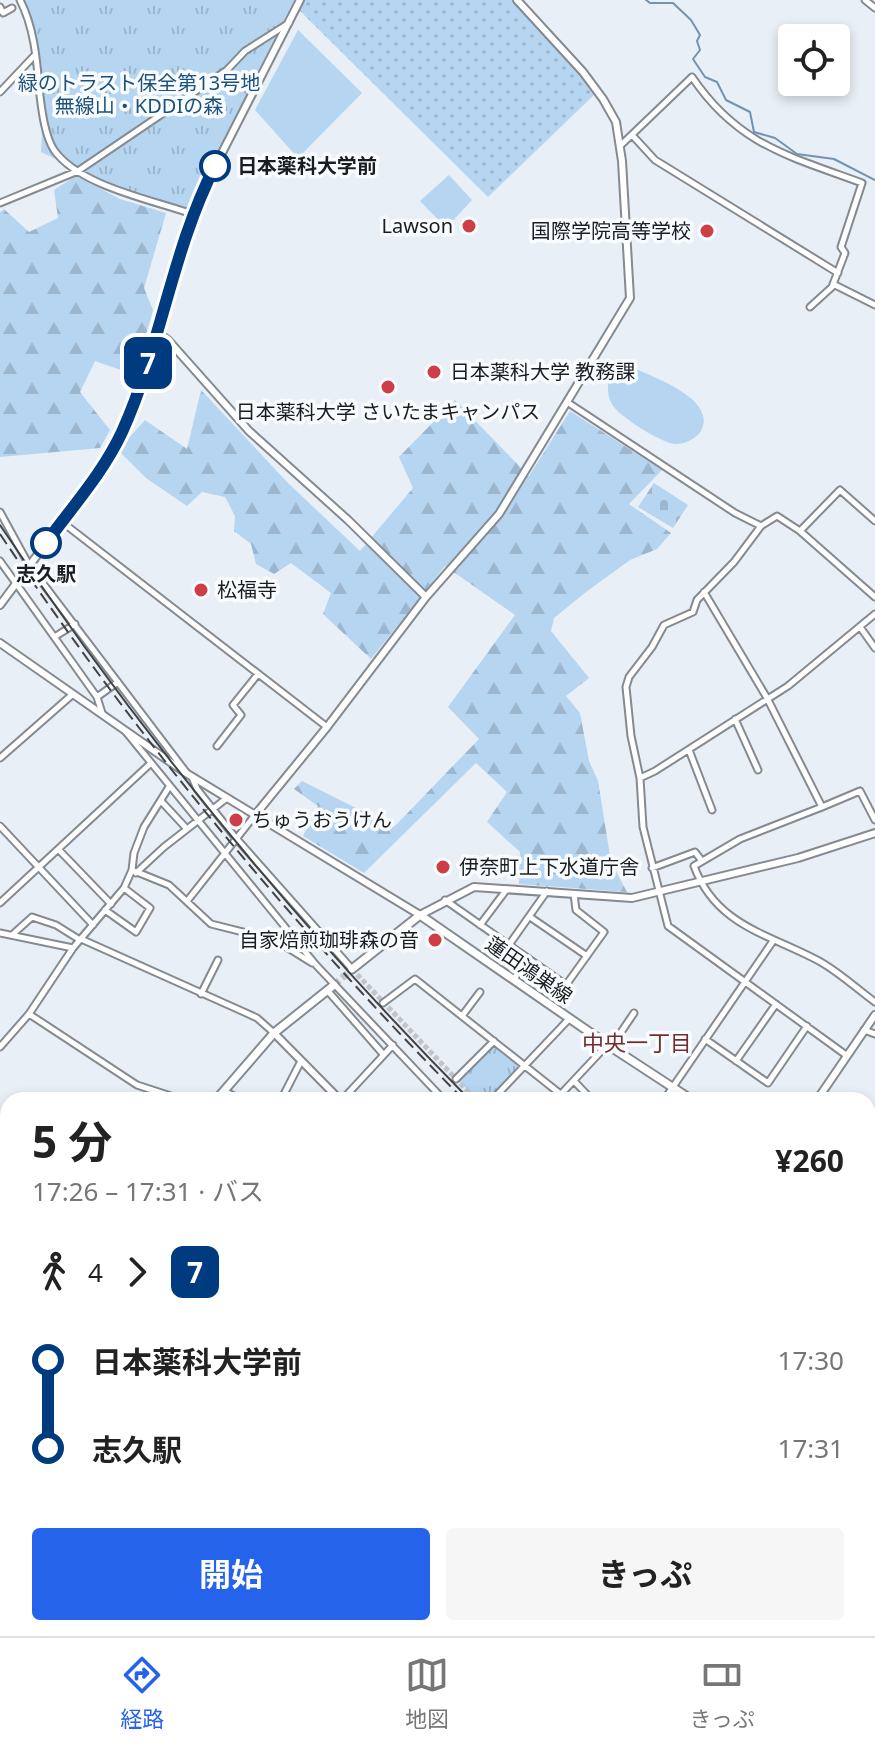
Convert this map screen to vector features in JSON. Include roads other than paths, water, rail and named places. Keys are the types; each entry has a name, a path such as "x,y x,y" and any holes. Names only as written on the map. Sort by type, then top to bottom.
{"main road":[{"path":"352,969 420,915"},
{"name":"蓮田鴻巣線","path":"420,915 679,1092"},
{"path":"223,1090 274,1033 330,988"}],"street":[{"path":"20,0 28,15 42,112 54,150 78,171 129,196 192,214"},
{"path":"0,605 100,471 118,441 158,333 192,214 300,0"},
{"path":"188,900 235,837 327,727 426,597 499,514 631,292 616,122 583,72 517,0"},
{"path":"865,0 875,8"},
{"path":"0,7 3,13 12,8"},
{"path":"0,203 78,171 141,125 227,70 245,51 278,27 289,23"},
{"path":"0,92 35,55"},
{"path":"620,146 692,77 711,105 722,115 774,150 862,183 841,247 845,253 838,273 833,284 810,307"},
{"path":"632,135 655,160 838,273"},
{"path":"833,284 875,305"},
{"path":"158,333 168,340 249,431 348,520 426,597"},
{"path":"567,402 735,513 761,526"},
{"path":"800,531 840,490 875,521"},
{"path":"0,512 29,565 189,774 197,789 235,837 352,969"},
{"path":"846,1055 671,930 658,892 643,827 640,778 631,736 626,687 629,677 664,625 693,612 697,600 734,562 761,526 777,516 800,531 875,597"},
{"path":"62,522 327,727"},
{"path":"0,561 97,697 102,713"},
{"path":"704,592 767,698 822,807"},
{"path":"640,778 788,686 875,614"},
{"path":"56,636 75,624"},
{"path":"860,627 875,648"},
{"path":"0,643 189,774 420,915 474,887 632,898 798,858 873,836"},
{"path":"217,746 241,715 233,705 258,674"},
{"path":"97,697 118,682"},
{"path":"0,758 73,694"},
{"path":"735,719 758,770"},
{"path":"122,727 316,965 330,988 383,1054"},
{"path":"689,750 712,810"},
{"path":"0,903 150,764"},
{"path":"135,871 134,853 144,827 169,787"},
{"path":"875,820 860,791 740,839 694,866 700,881 725,913 773,941 820,962 875,1002"},
{"path":"0,1047 29,1014 73,948 135,871 228,798"},
{"path":"161,801 187,829"},
{"path":"0,826 93,925"},
{"path":"59,850 111,904"},
{"path":"652,868 695,852 702,861"},
{"path":"135,871 169,885 211,924 275,940 316,965"},
{"path":"105,910 136,932 150,908 124,888"},
{"path":"480,925 508,888"},
{"path":"509,945 547,891"},
{"path":"445,900 566,985 604,932 576,910 574,894"},
{"path":"12,935 32,917 56,925 80,940 257,1018 333,1092"},
{"path":"530,917 587,956"},
{"path":"0,933 73,948"},
{"path":"669,1092 773,941"},
{"path":"514,979 528,959"},
{"path":"201,994 218,960"},
{"path":"383,1003 415,979 561,1092"},
{"path":"330,988 393,1045 437,1092"},
{"path":"462,1016 480,992"},
{"path":"736,1061 776,1004"},
{"path":"563,1092 609,1046 634,1013"},
{"path":"29,1014 137,1085 158,1092"},
{"path":"822,1092 875,1015"},
{"path":"499,1092 570,1018"},
{"path":"705,1039 768,1083 807,1026"},
{"path":"864,1030 875,1034"},
{"path":"456,1079 494,1041"},
{"path":"348,1092 393,1045"},
{"path":"285,1092 301,1061"},
{"path":"575,1082 584,1092"},
{"path":"223,1090 227,1092"}],"waterway":[{"path":"646,0 650,3 673,3 691,20 700,35 697,41 700,50 693,59 705,77 717,82 726,100 750,112 754,132 775,138 797,154 834,159 875,180"}],"tunnel":[{"path":"352,969 468,1092"},
{"path":"334,985 352,969"}],"tram line":[{"path":"0,525 107,677 221,824 342,965 462,1092"}],"railway":[{"path":"0,534 106,684 218,828 338,967 456,1092"}],"place":[{"name":"日本薬科大学前","path":"215,166"},
{"name":"Lawson","path":"469,226"},
{"name":"国際学院高等学校","path":"707,231"},
{"name":"日本薬科大学 教務課","path":"434,372"},
{"name":"日本薬科大学 さいたまキャンパス","path":"388,387"},
{"name":"志久駅","path":"46,543"},
{"name":"松福寺","path":"201,590"},
{"name":"ちゅうおうけん","path":"236,820"},
{"name":"伊奈町上下水道庁舎","path":"443,867"},
{"name":"自家焙煎珈琲森の音","path":"435,940"}],"district":[{"name":"中央一丁目","path":"637,1043"}],"park label":[{"name":"緑のトラスト保全第13号地 無線山・KDDIの森","path":"139,94"}]}
